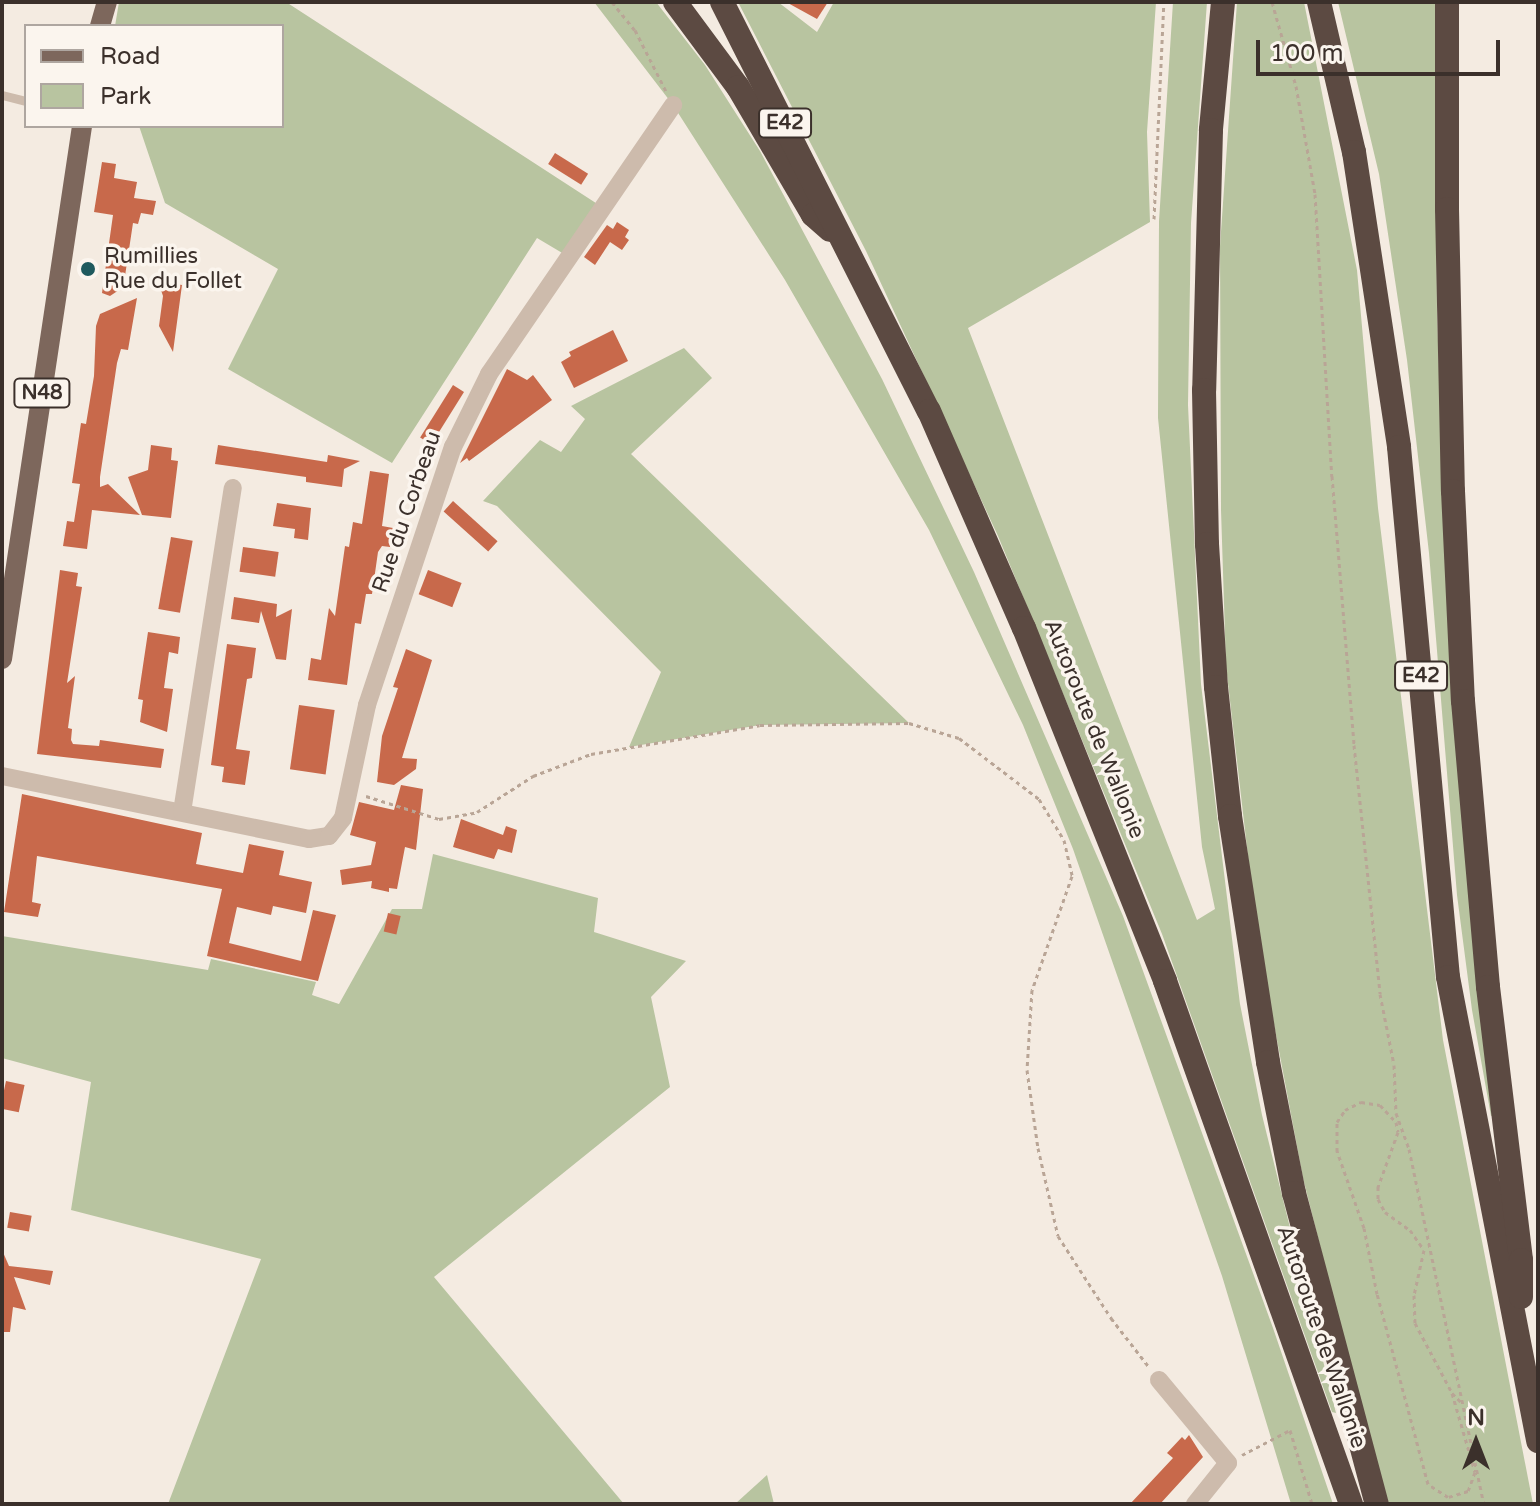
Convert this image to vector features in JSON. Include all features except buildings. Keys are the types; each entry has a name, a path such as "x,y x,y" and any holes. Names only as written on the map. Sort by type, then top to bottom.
{"highway":[{"path":"675,2 738,87 813,215 847,245"},
{"name":"Autoroute de Wallonie","path":"722,2 929,411 1096,799 1242,1190 1351,1504"},
{"path":"1223,2 1211,130 1204,390 1207,544 1216,687 1230,816 1268,1062 1294,1193 1377,1504"},
{"name":"E42","path":"1319,2 1354,152 1399,447 1448,977 1538,1441"},
{"path":"1447,2 1448,256 1463,701 1488,987 1521,1260 1521,1351"}],"main road":[{"path":"98,2 98,24"},
{"path":"99,24 107,2"},
{"name":"N48","path":"2,659 82,128"}],"street":[{"name":"Rue du Corbeau","path":"2,776 309,839 329,836 343,818 367,705 453,447 489,374 673,105"},
{"path":"182,812 233,488"},
{"path":"1159,1380 1228,1463 1195,1504"}],"lane":[{"path":"2,95 24,100"}],"path":[{"path":"612,2 635,30 673,105"},
{"path":"1154,219 1164,2"},
{"path":"1272,2 1296,86 1315,194 1333,492 1380,994 1394,1065 1396,1113 1409,1149 1484,1504"},
{"path":"351,791 439,819 477,812 533,776 591,754 760,725 909,723 959,738 1039,799 1064,840 1072,876 1032,990 1027,1070 1038,1148 1058,1236 1111,1318 1159,1380"},
{"path":"1452,1393 1475,1472 1468,1491 1448,1497 1428,1484 1377,1294 1364,1228 1337,1151 1337,1122 1345,1110 1361,1102 1380,1105 1396,1122 1398,1132 1378,1187 1378,1199 1385,1212 1410,1230 1424,1250 1414,1295 1415,1323 1452,1393 1461,1402"},
{"path":"1228,1463 1290,1430 1312,1504"}],"green space":[{"path":"119,2 286,2 602,207 569,257 537,238 392,463 228,369 278,269 165,203 140,128 284,128 284,24 115,24"},
{"path":"594,2 656,2 705,65 760,151 882,379 974,572 1123,916 1273,1328 1333,1504 1291,1504 1222,1276 1073,849 1023,725 929,530 785,280 673,105"},
{"path":"738,2 778,2 817,32 834,2 1156,2 1147,132 1150,222 968,328 1197,920 1215,909 1202,847 1158,418 1159,221 1173,2 1207,2 1191,223 1188,405 1201,684 1240,1004 1262,1115 1336,1413 1332,1412 1162,934 998,536 866,251"},
{"path":"1237,2 1304,2 1357,270 1378,508 1443,1040 1533,1504 1389,1504 1372,1453 1303,1178 1257,934 1226,666 1221,510 1220,246"},
{"path":"1338,2 1435,2 1437,313 1445,539 1496,1115 1491,1116 1472,1010 1457,895 1429,553 1407,360 1379,174"},
{"path":"684,348 712,378 631,454 909,723 760,725 629,747 661,672 497,506 483,501 540,440 561,452 585,419 571,406"},
{"path":"433,854 598,898 594,932 686,961 651,997 670,1087 434,1277 624,1504 168,1504 261,1259 71,1210 91,1082 2,1058 2,936 208,970 211,959 316,982 312,995 339,1004 392,909 422,909"},
{"path":"767,1475 774,1504 735,1504"}],"place":[{"name":"Rumillies Rue du Follet","path":"88,269"}]}
